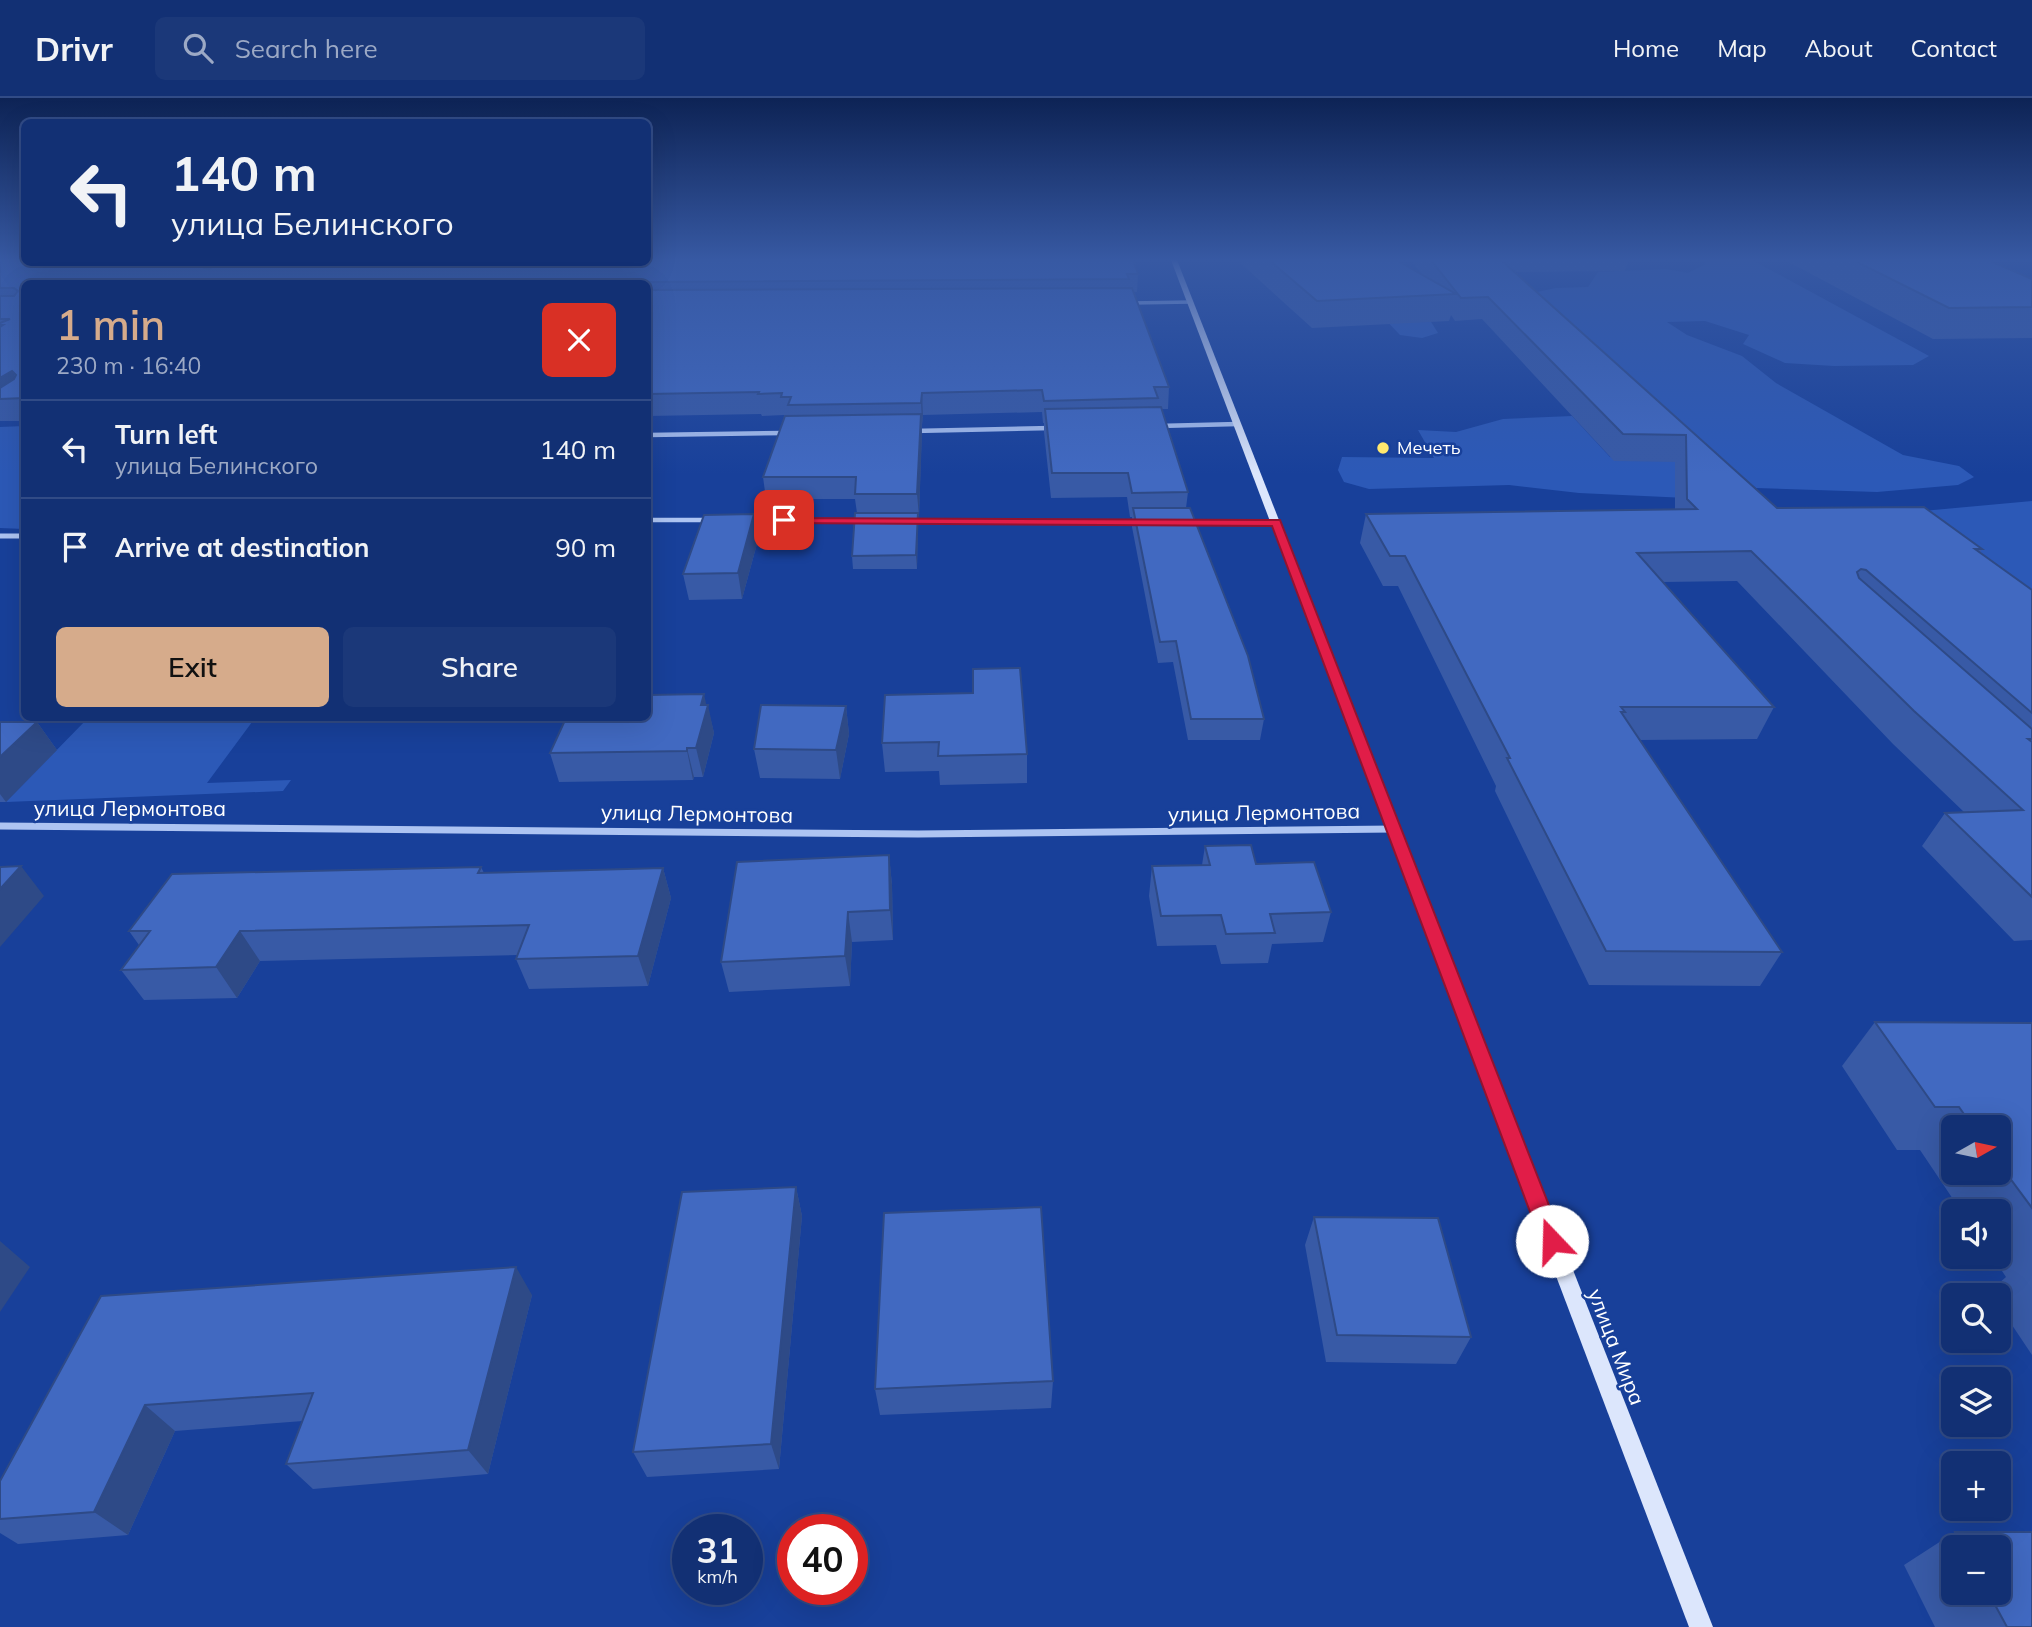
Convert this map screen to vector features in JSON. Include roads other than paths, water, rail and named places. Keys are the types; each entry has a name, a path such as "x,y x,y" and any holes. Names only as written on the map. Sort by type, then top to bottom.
{"street":[{"name":"улица Мира","path":"1202,331 1701,1627"},
{"path":"1144,426 1238,424"},
{"path":"904,431 1065,428"},
{"path":"651,435 796,433"},
{"path":"651,520 717,520"},
{"path":"745,520 871,521"},
{"path":"899,521 1150,522"},
{"path":"1178,522 1276,523"},
{"path":"0,536 21,536"},
{"name":"улица Лермонтова","path":"0,826 918,834 1394,829"}],"place":[{"name":"Мечеть","path":"1383,448"}]}
